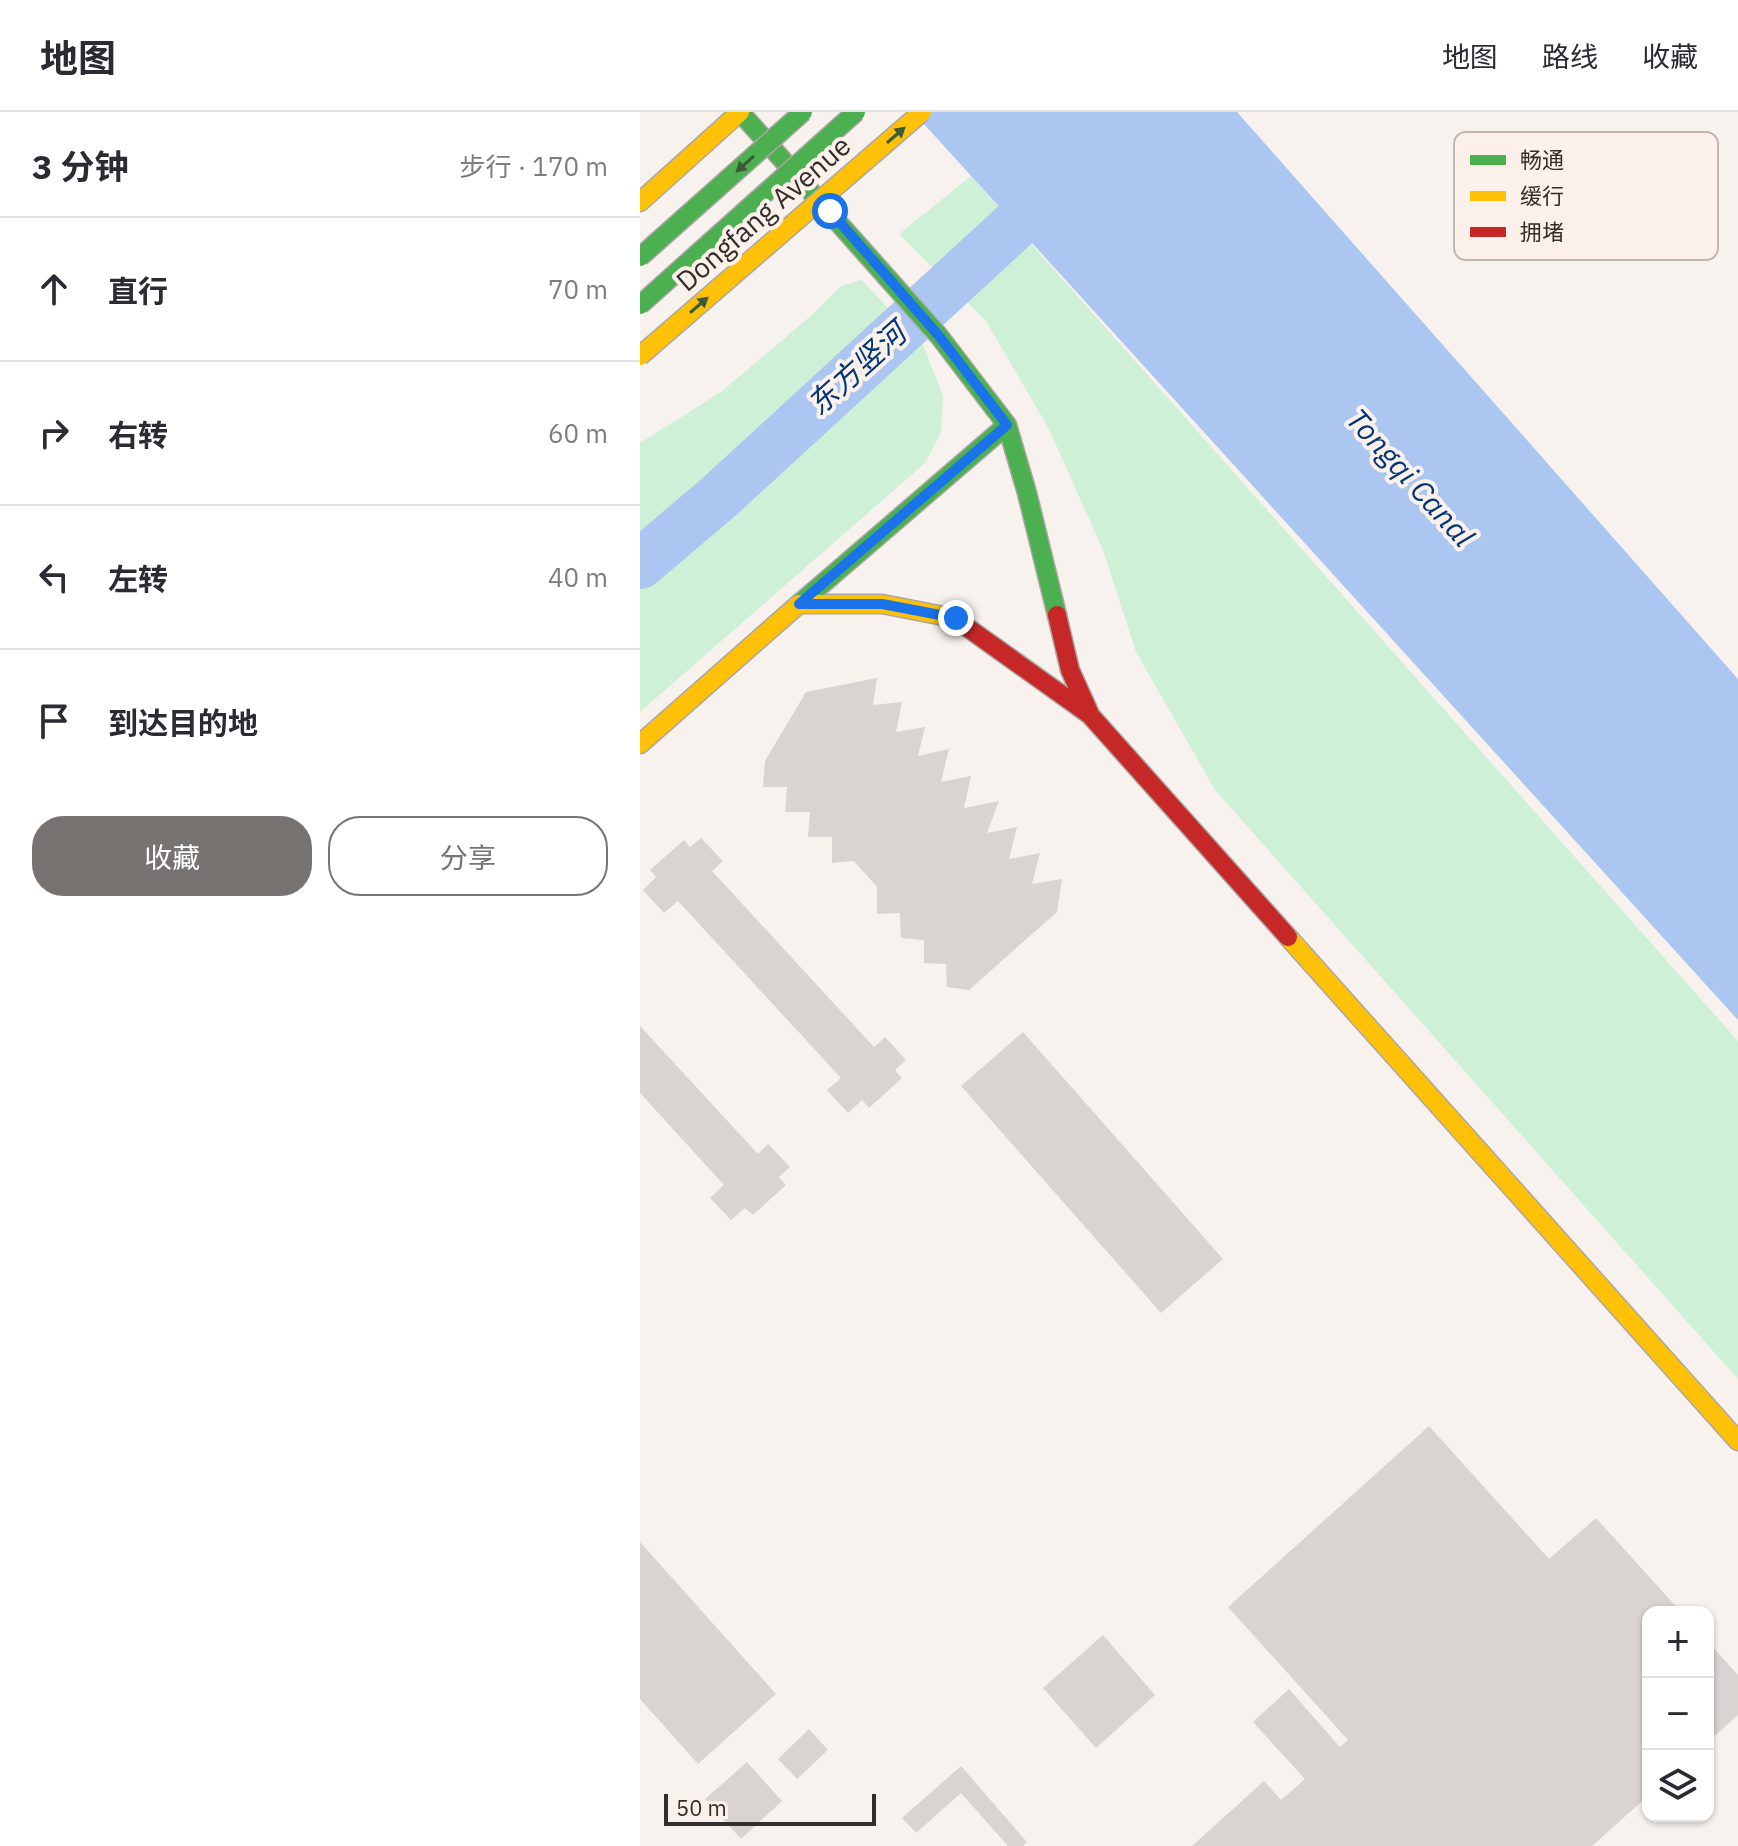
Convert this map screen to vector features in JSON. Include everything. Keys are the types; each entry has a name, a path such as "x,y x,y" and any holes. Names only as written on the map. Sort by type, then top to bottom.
{"main road":[{"path":"640,202 740,112 939,336 1007,425 1027,493 1070,670 1090,715"},
{"path":"640,257 803,112"},
{"path":"640,305 856,112"},
{"name":"Dongfang Avenue","path":"640,356 922,112"},
{"path":"640,744 1007,425"},
{"path":"799,604 882,604 956,618 1090,715 1738,1441"}],"green space":[{"path":"971,176 1738,1041 1738,1379 1215,790 1136,652 1103,550 1049,429 986,321 899,234"},
{"path":"862,280 924,347 943,396 941,433 925,463 640,712 640,443 721,392 813,314 841,286"}],"water":[{"name":"Tongqi Canal","path":"913,112 1237,112 1738,679 1738,1020"}],"building":[{"path":"877,678 873,705 902,702 896,732 925,727 918,756 949,749 941,782 971,776 964,808 999,801 987,833 1017,827 1009,859 1040,853 1032,884 1062,879 1057,912 969,990 947,987 946,964 924,963 924,940 901,938 900,913 877,914 877,887 854,861 832,863 832,837 808,837 810,812 785,812 787,787 763,787 765,761 806,692"},
{"path":"701,838 723,861 712,871 874,1047 885,1037 906,1060 895,1070 902,1078 869,1108 862,1100 848,1113 827,1090 841,1078 678,901 664,913 643,890 656,877 650,870 684,840 690,847"},
{"path":"640,1026 758,1154 768,1144 790,1167 779,1177 786,1185 753,1215 745,1208 731,1220 710,1198 724,1185 640,1093"},
{"path":"1023,1032 1223,1259 1161,1313 961,1086"},
{"path":"1429,1426 1549,1559 1596,1518 1676,1606 1642,1606 1642,1801 1592,1846 1192,1846 1264,1781 1281,1800 1305,1779 1253,1722 1289,1689 1340,1747 1348,1740 1228,1607"},
{"path":"640,1542 776,1694 698,1764 640,1699"},
{"path":"1103,1635 1155,1695 1096,1748 1043,1688"},
{"path":"1714,1649 1738,1675 1738,1715 1714,1737"},
{"path":"809,1729 828,1750 797,1779 778,1759"},
{"path":"747,1762 782,1801 741,1839 705,1799"},
{"path":"961,1766 1027,1842 1023,1846 1008,1846 961,1793 916,1833 902,1818"}],"waterway":[{"name":"东方竖河","path":"640,564 719,497 1065,179"}],"traffic: fast":[{"path":"740,112 939,336 1007,425"},
{"path":"640,257 803,112"},
{"path":"640,305 856,112"},
{"path":"799,604 1007,425 1057,615"}],"traffic: slow":[{"path":"640,202 740,112"},
{"path":"640,356 922,112"},
{"path":"640,744 799,604 882,604 954,618"},
{"path":"1288,937 1738,1441"}],"traffic: jam":[{"path":"1057,615 1070,670 1089,712"},
{"path":"954,618 1090,715 1288,937"}],"route":[{"path":"830,211 939,336 1007,425 799,604 882,604 956,618"}]}
